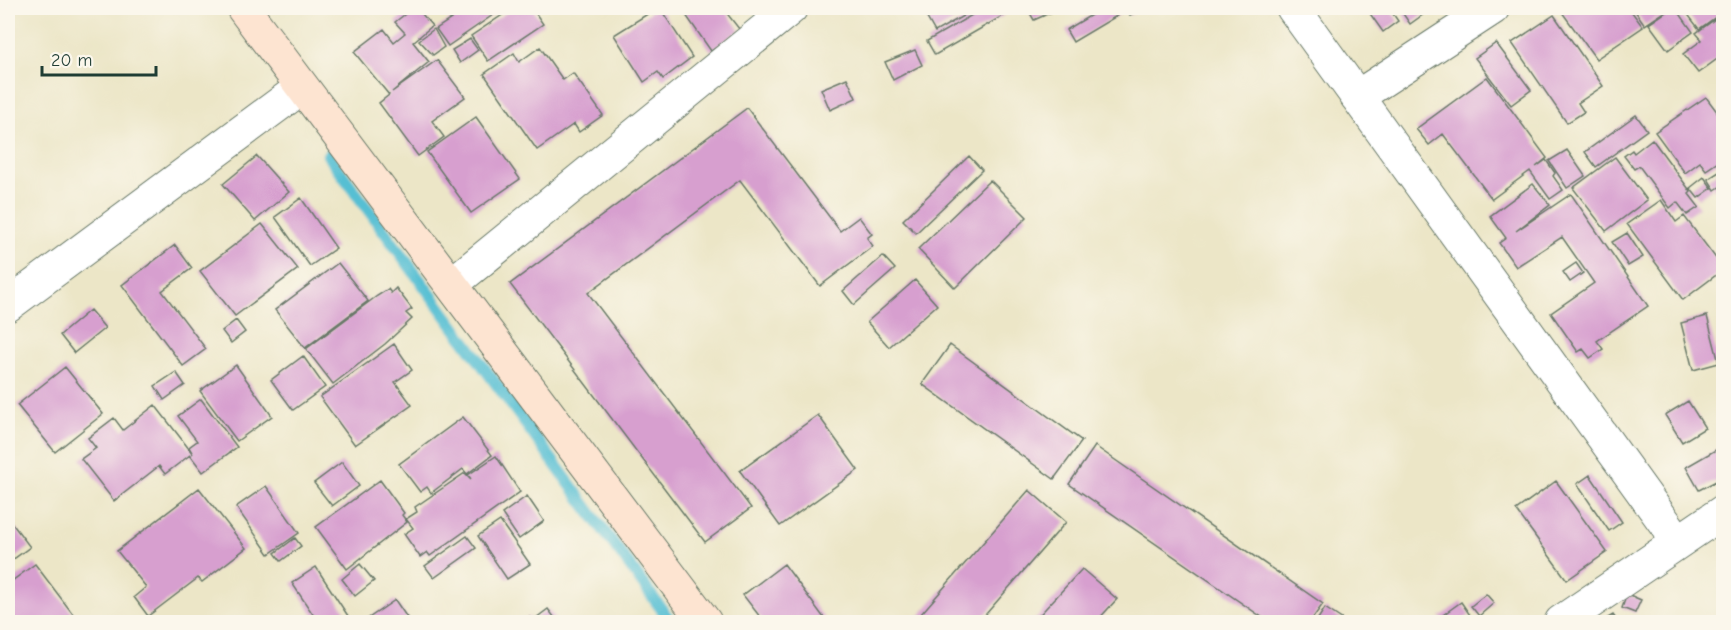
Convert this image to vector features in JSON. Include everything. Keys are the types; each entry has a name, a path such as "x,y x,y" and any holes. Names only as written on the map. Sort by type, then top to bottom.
{"street":[{"path":"243,8 705,622"},
{"path":"452,284 791,8"},
{"path":"1293,8 1678,541"},
{"path":"1357,97 1493,8"},
{"path":"8,305 301,88"},
{"path":"1561,622 1724,511"}],"building":[{"path":"413,8 417,8 432,26 413,42 429,62 392,92 437,60 465,97 432,121 444,137 418,156 379,103 389,95 354,52 384,29 394,42 405,33 395,22"},
{"path":"451,8 503,8 448,46 436,29 457,15"},
{"path":"513,8 532,8 543,24 488,61 471,36"},
{"path":"660,8 692,57 663,79 658,72 644,82 614,35"},
{"path":"681,8 730,8 725,11 740,30 711,51"},
{"path":"945,8 977,8 935,32 927,18"},
{"path":"984,8 1002,8 1006,14 935,55 927,41"},
{"path":"1027,8 1061,8 1034,20"},
{"path":"1103,8 1123,8 1125,11 1073,42 1066,30"},
{"path":"1125,8 1144,8 1130,15"},
{"path":"1366,8 1389,8 1398,21 1383,32"},
{"path":"1399,8 1430,8 1431,9 1410,24"},
{"path":"1559,8 1629,8 1643,27 1596,59"},
{"path":"1633,8 1671,8 1645,25"},
{"path":"1672,8 1676,8 1693,32 1668,50 1649,24"},
{"path":"1683,8 1724,8 1724,11 1699,29"},
{"path":"1554,15 1603,86 1578,103 1584,112 1567,123 1512,43"},
{"path":"1718,17 1724,24 1724,54 1698,73 1683,54 1702,40 1696,33"},
{"path":"434,29 444,47 433,55 419,40"},
{"path":"470,39 478,50 460,63 452,50"},
{"path":"1496,43 1531,90 1511,105 1475,58"},
{"path":"540,47 563,80 573,73 603,115 579,132 574,124 537,150 484,74 514,53 519,62"},
{"path":"915,50 922,65 893,80 885,62"},
{"path":"1487,77 1547,158 1536,167 1546,160 1555,173 1553,176 1563,190 1550,199 1530,171 1492,199 1443,134 1429,145 1416,129"},
{"path":"847,78 856,98 830,110 821,89"},
{"path":"1706,97 1724,121 1724,158 1706,170 1700,162 1685,173 1655,132"},
{"path":"747,108 840,231 859,217 872,234 867,238 873,246 820,286 740,180 588,293 751,508 705,542 510,284"},
{"path":"1636,115 1647,130 1596,167 1585,152"},
{"path":"476,117 520,179 471,213 427,152"},
{"path":"1652,139 1691,192 1689,194 1699,207 1687,215 1677,202 1670,208 1639,166 1634,169 1624,156 1632,150 1634,153"},
{"path":"1567,150 1585,176 1567,188 1549,161"},
{"path":"257,156 289,192 255,221 223,184"},
{"path":"969,156 982,170 916,233 903,220"},
{"path":"1615,157 1647,200 1606,231 1573,188"},
{"path":"1722,170 1724,184 1715,190 1708,179"},
{"path":"1704,177 1712,188 1698,198 1690,188"},
{"path":"990,180 1027,217 955,288 918,249"},
{"path":"1533,184 1550,205 1516,231 1571,194 1648,306 1597,341 1603,349 1590,358 1583,349 1578,352 1551,313 1594,283 1562,237 1516,267 1499,243 1506,238 1490,216"},
{"path":"301,198 336,248 310,266 275,217"},
{"path":"1661,200 1676,222 1684,216 1724,269 1683,300 1627,224"},
{"path":"262,224 298,269 235,316 200,271"},
{"path":"1627,233 1643,257 1628,266 1612,242"},
{"path":"175,245 192,268 162,291 206,349 183,366 122,285"},
{"path":"883,256 895,269 854,305 843,291"},
{"path":"338,263 368,301 305,348 275,310"},
{"path":"1576,263 1583,273 1570,282 1563,272"},
{"path":"915,280 937,305 889,347 867,322"},
{"path":"396,288 412,309 406,313 412,319 385,344 333,384 306,349 377,296 388,289 391,293"},
{"path":"90,310 105,328 74,353 60,335"},
{"path":"1707,316 1719,363 1693,370 1681,323"},
{"path":"236,320 245,332 231,343 222,331"},
{"path":"394,344 412,370 395,382 412,405 355,445 320,397"},
{"path":"950,345 1082,441 1054,479 922,384"},
{"path":"303,356 325,387 293,410 271,380"},
{"path":"236,365 272,416 237,441 200,391"},
{"path":"65,367 103,414 55,452 17,405"},
{"path":"176,372 185,385 164,400 155,386"},
{"path":"201,399 237,447 203,472 190,455 165,474 159,466 114,501 81,459 96,448 88,438 114,418 123,430 155,405 193,454 189,447 197,441 178,416"},
{"path":"1688,401 1705,428 1682,442 1665,415"},
{"path":"818,415 858,470 780,526 740,471"},
{"path":"463,417 492,455 467,474 463,469 431,493 427,487 420,492 399,464"},
{"path":"1095,446 1323,604 1310,622 1269,622 1069,484"},
{"path":"1719,448 1724,455 1724,477 1699,490 1686,467"},
{"path":"496,456 520,492 430,556 427,552 420,557 404,534 413,528 406,519 417,512 415,507 465,473 471,479 468,475"},
{"path":"342,462 359,486 332,506 314,483"},
{"path":"1590,475 1622,522 1609,531 1577,484"},
{"path":"380,480 404,513 402,515 407,522 347,569 316,527"},
{"path":"1556,481 1607,552 1567,580 1516,510"},
{"path":"266,486 299,533 269,554 236,507"},
{"path":"199,488 246,548 202,582 198,578 148,616 134,597 146,587 117,551"},
{"path":"1029,490 1066,522 979,622 914,622"},
{"path":"527,496 544,521 519,539 502,514"},
{"path":"8,518 30,547 8,563"},
{"path":"500,521 530,564 507,579 478,536"},
{"path":"467,536 476,548 434,578 425,566"},
{"path":"295,538 301,546 281,561 275,553"},
{"path":"35,564 79,622 8,622 8,584"},
{"path":"360,564 374,581 355,596 342,579"},
{"path":"784,564 827,622 764,622 743,595"},
{"path":"316,567 352,622 318,622 292,583"},
{"path":"1082,569 1117,599 1096,622 1033,622"},
{"path":"1486,594 1494,603 1479,616 1471,606"},
{"path":"1627,594 1641,600 1635,613 1622,608"},
{"path":"395,600 410,622 363,622"},
{"path":"1461,602 1470,615 1461,622 1445,622 1440,617"},
{"path":"1325,608 1346,622 1316,622"},
{"path":"548,609 558,622 522,622 529,617 532,621"},
{"path":"1613,615 1618,622 1601,622"}],"waterway":[{"path":"328,155 671,622"}]}
